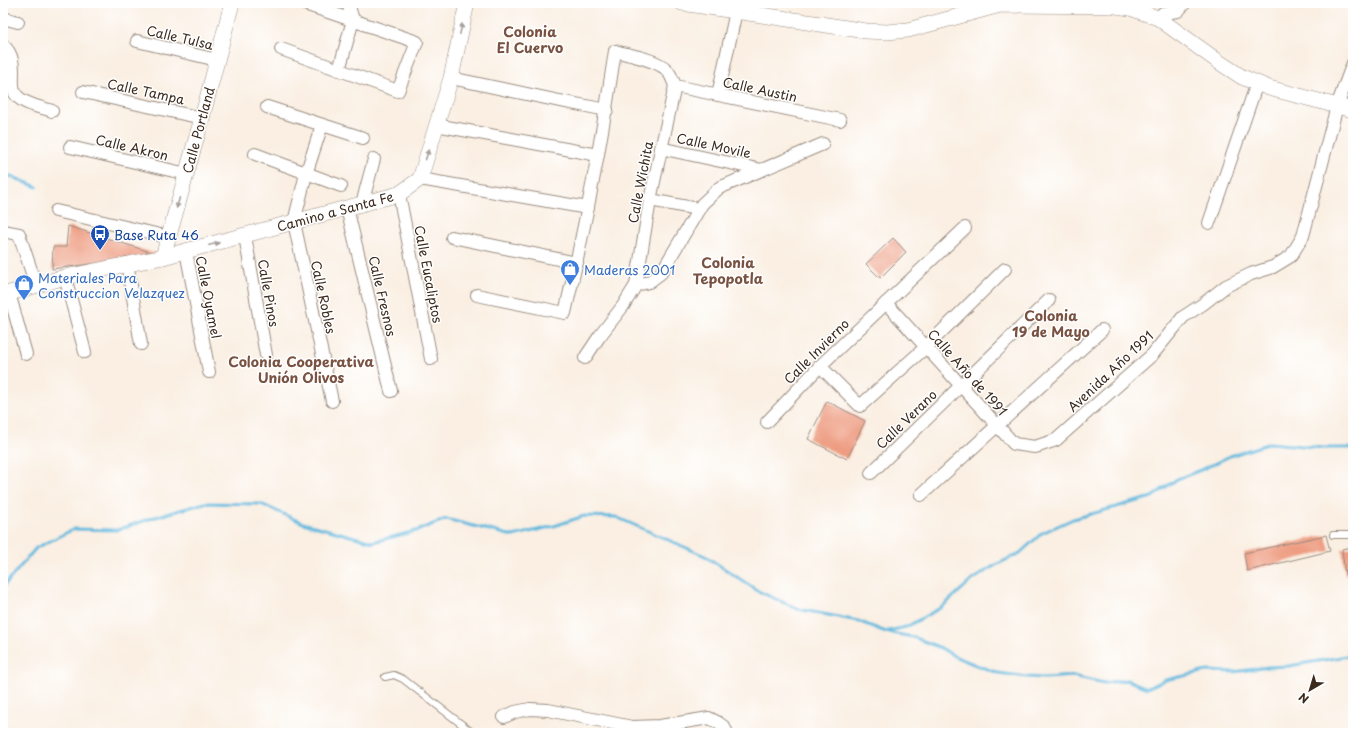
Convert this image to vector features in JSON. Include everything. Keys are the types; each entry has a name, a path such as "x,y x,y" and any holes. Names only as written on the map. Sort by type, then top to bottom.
{"street":[{"name":"Calle Portland","path":"163,257 187,174 232,3"},
{"path":"281,49 398,91 417,42 302,3"},
{"path":"339,70 353,20 348,3"},
{"path":"467,3 451,78 420,179 588,208"},
{"path":"682,3 716,5 736,11 866,31 887,32 908,30 1001,4 1116,6 1130,8 1158,18 1242,77 1268,88 1353,110"},
{"path":"1158,18 1163,14 1178,11 1185,3"},
{"path":"718,94 736,11"},
{"path":"3,18 18,22"},
{"name":"Calle Tulsa","path":"137,41 217,60"},
{"path":"3,45 9,50 13,58 13,90 18,97 28,103 52,111"},
{"path":"477,296 565,313 577,263 607,110 615,52 655,63 666,69 672,77 675,86"},
{"name":"Avenida Año 1991","path":"1035,447 1056,440 1152,355 1183,317 1226,286 1251,274 1273,267 1291,256 1303,236 1337,106 1353,63"},
{"path":"451,78 607,110"},
{"path":"1209,223 1257,83"},
{"name":"Calle Austin","path":"675,86 840,120"},
{"name":"Calle Wichita","path":"636,285 660,148 675,86"},
{"name":"Calle Tampa","path":"83,92 202,118"},
{"path":"268,107 363,138"},
{"path":"294,222 306,174 322,125"},
{"path":"436,125 598,155"},
{"path":"585,358 598,337 623,306 636,285 649,282 661,273 698,209 719,188 823,144"},
{"name":"Calle Akron","path":"70,147 187,174"},
{"name":"Calle Movile","path":"660,148 762,170"},
{"path":"255,154 341,186"},
{"path":"354,206 374,159"},
{"name":"Camino a Santa Fe","path":"6,294 65,277 163,257 399,194 420,179"},
{"name":"Calle Eucaliptos","path":"399,194 432,359"},
{"path":"650,200 698,209"},
{"name":"Calle Fresnos","path":"354,206 391,391"},
{"path":"56,211 169,237"},
{"name":"Calle Robles","path":"294,222 332,401"},
{"name":"Calle Invierno","path":"767,422 820,366 965,228"},
{"path":"3,231 19,234 36,285"},
{"name":"Calle Pinos","path":"245,236 266,355"},
{"path":"452,237 577,263"},
{"name":"Calle Oyamel","path":"186,251 209,372"},
{"path":"127,264 141,344"},
{"path":"820,366 860,406 926,347 1005,269"},
{"path":"65,277 85,352"},
{"path":"6,294 26,354"},
{"name":"Calle Verano","path":"871,473 1049,300"},
{"name":"Calle Año de 1991","path":"886,302 1014,444 1035,447"},
{"path":"921,495 1102,330"},
{"path":"504,717 515,712 530,709 548,710 632,727 660,726 708,718 718,722 724,727 727,733"}],"lane":[{"path":"1333,535 1353,535"},
{"path":"385,677 394,675 403,679 473,733"}],"building":[{"name":"Base Ruta 46","path":"68,226 160,255 52,269 53,247 66,247"},
{"path":"893,238 906,252 880,278 866,264"},
{"path":"827,401 865,421 847,459 808,439"},
{"path":"1326,535 1330,551 1247,571 1244,553"},
{"path":"1352,547 1353,574 1345,575 1342,549"},
{"path":"1348,581 1353,581 1353,596 1350,597"}],"waterway":[{"path":"3,173 37,187"},
{"path":"888,631 906,627 942,607 972,580 994,566 1020,553 1042,533 1073,519 1152,497 1177,479 1201,470 1230,456 1270,443 1324,448 1353,448"},
{"path":"3,587 36,548 74,529 117,530 152,518 205,503 261,504 303,523 373,542 416,531 446,519 513,536 554,526 584,516 616,517 705,556 758,591 798,609 858,621 886,632 913,637 941,648 954,656 998,673 1045,678 1073,676 1104,683 1127,680 1147,688 1165,680 1207,671 1234,672 1268,667 1289,666 1353,655"}],"place":[{"name":"Base Ruta 46","path":"100,251"},
{"name":"Maderas 2001","path":"570,286"},
{"name":"Materiales Para Construccion Velazquez","path":"24,301"}],"district":[{"name":"Colonia El Cuervo","path":"530,40"},
{"name":"Colonia Tepopotla","path":"728,270"},
{"name":"Colonia 19 de Mayo","path":"1051,324"},
{"name":"Colonia Cooperativa Unión Olivos","path":"301,370"}]}
